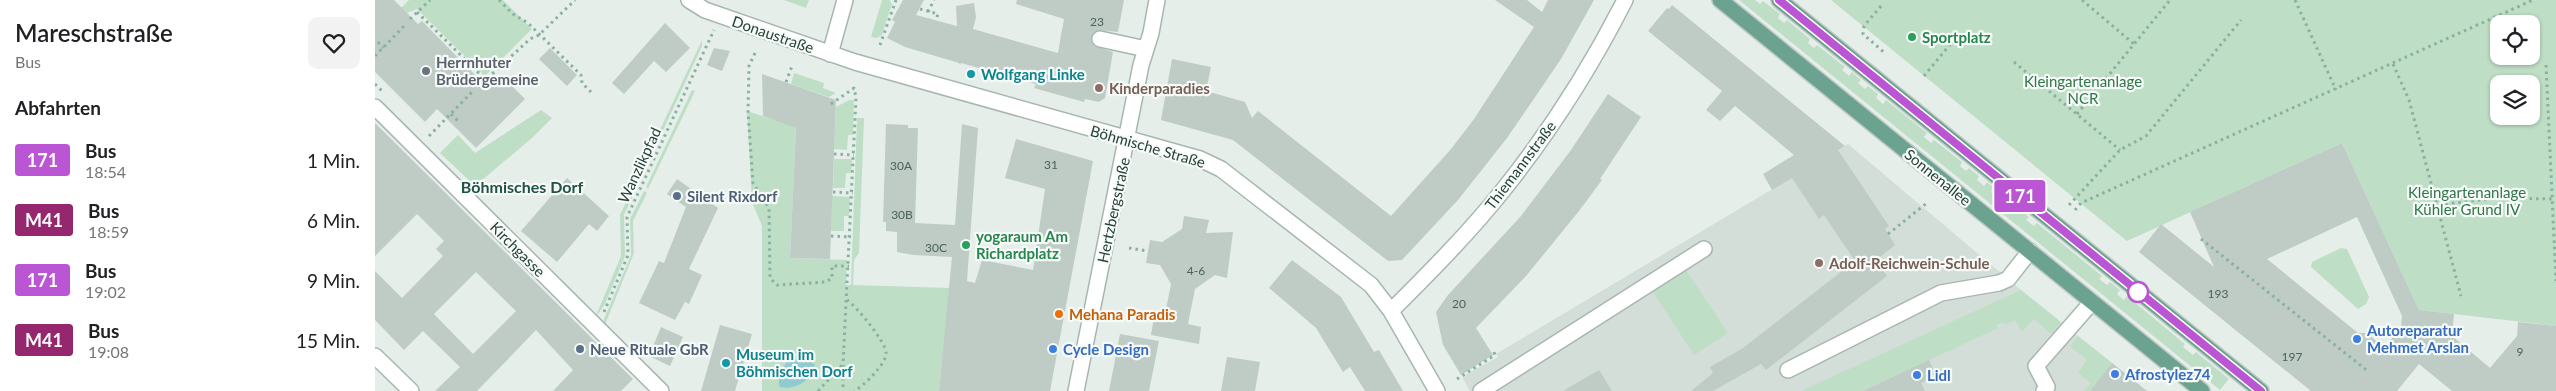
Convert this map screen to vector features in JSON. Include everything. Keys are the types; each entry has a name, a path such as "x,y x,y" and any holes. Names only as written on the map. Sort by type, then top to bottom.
{"main road":[{"name":"Sonnenallee","path":"1720,0 2202,391"},
{"path":"1779,0 2261,391"}],"street":[{"name":"Donaustraße","path":"689,0 705,10 830,54"},
{"path":"830,54 845,0"},
{"name":"Hertzbergstraße","path":"1076,391 1157,0"},
{"name":"Thiemannstraße","path":"1391,311 1461,240 1504,189 1546,134 1594,58 1625,0"},
{"path":"1100,39 1146,49"},
{"name":"Böhmische Straße","path":"830,54 1127,140 1200,159 1221,169 1371,285 1391,311 1437,391"},
{"name":"Kirchgasse","path":"375,106 661,391"},
{"path":"1481,391 1704,249"},
{"path":"1788,370 1941,293 1999,283 2008,278 2030,251"},
{"path":"2045,391 2047,387 2036,366 2092,302"},
{"path":"375,356 411,391"}],"path":[{"path":"410,20 430,0"},
{"path":"499,0 581,75 582,83 591,92"},
{"path":"478,87 530,39 539,35 575,0"},
{"path":"928,12 934,0"},
{"path":"2082,0 2134,44"},
{"path":"2077,114 2170,0"},
{"path":"2295,0 2336,90"},
{"path":"2075,210 2081,203 2533,0"},
{"path":"880,44 898,1"},
{"path":"1881,6 1864,26 1863,34 1886,54"},
{"path":"919,9 938,14 936,20"},
{"path":"417,12 485,80"},
{"name":"Wanzlikpfad","path":"597,328 628,255 627,217 721,16"},
{"path":"2069,205 2120,150 2146,136 2241,20"},
{"path":"375,56 405,25"},
{"path":"1924,76 1953,41 1967,36 1973,38"},
{"path":"378,42 383,48"},
{"path":"755,53 749,66 748,112 753,183 769,208 770,278 777,285 826,282 832,278 832,266 849,266"},
{"path":"2014,62 2120,150"},
{"path":"2393,64 2409,100 2439,205 2461,296"},
{"path":"2546,64 2556,281"},
{"path":"786,82 792,66"},
{"path":"831,104 854,88 856,98 853,193 843,391"},
{"path":"417,148 473,92"},
{"path":"451,114 458,121"},
{"path":"834,154 854,155"},
{"path":"833,192 853,193"},
{"path":"2439,205 2496,198 2553,199"},
{"path":"1888,234 1927,203"},
{"path":"831,236 851,236"},
{"path":"2201,239 2369,372"},
{"path":"1129,248 1148,251"},
{"path":"847,300 863,314 882,341 886,353 885,359 867,382 854,391"},
{"path":"1457,379 1495,355 1494,352"},
{"path":"818,391 843,364"}],"shaded area":[{"name":"Adolf-Reichwein-Schule","path":"1848,144 2021,290 2112,363 2090,391 1470,391 1462,377 1498,357 1496,354"}],"green space":[{"path":"409,0 503,0 532,29 485,76 417,9 407,13 401,8"},
{"path":"784,0 809,0 806,8"},
{"path":"882,0 889,0 892,4 882,35 877,38 871,37"},
{"path":"1739,0 1755,0 1760,4 1763,1 1780,14 1778,18 1784,23 1787,20 1810,39 1808,43 1814,48 1817,45 1845,67 1842,70 1849,76 1852,72 1861,80 1858,83 1865,89 1868,86 1878,94 1876,98 1883,104 1886,100 1927,133 1924,137 1931,143 1934,140 1962,162 1960,166 1966,171 1969,168 1979,176 1977,180 1984,186 1987,182 1994,188 1991,191 1998,197 2001,194 2029,217 2026,220 2034,226 2037,223 2102,276 2099,279 2107,285 2110,282 2120,290 2117,294 2124,300 2127,296 2185,344 2183,347 2193,355 2196,352 2229,379 2220,390"},
{"path":"1831,0 2556,0 2556,326 2419,310 2342,143 2127,241"},
{"path":"702,40 702,46 624,215 625,256 605,304 595,318 621,256 620,215"},
{"path":"794,73 824,83 823,88 836,93 829,97 791,84"},
{"path":"692,90 695,91 648,189 646,187"},
{"path":"849,100 854,100 853,135 848,135 847,150 834,149 836,107"},
{"path":"541,110 552,118 532,138 475,186 440,153 458,135 475,153"},
{"path":"747,111 796,127 790,258 847,260 846,285 851,285 857,118 864,118 859,253 854,260 853,285 950,288 939,391 762,391 762,226 752,202"},
{"path":"834,159 852,159 851,173 846,173 845,188 833,188"},
{"path":"644,191 647,193 633,221 634,253 604,327 604,319 631,255 630,219"},
{"path":"832,196 850,197 849,216 844,216 844,231 831,231"},
{"path":"2341,248 2347,249 2369,297 2366,304 2358,309 2311,267 2312,262"},
{"path":"1686,270 1728,333 1694,355 1653,292"},
{"path":"2021,290 2061,322 2051,334 2034,319 2022,332 2015,320 2005,325 2002,322 1996,325 1998,328 1863,391 1801,391"},
{"path":"2078,336 2112,363 2090,391 2084,391 2091,383 2078,373 2087,360 2070,346"}],"water":[{"path":"799,356 808,359 815,365 811,375 803,383 786,388 780,387 780,375 789,358"}],"building":[{"name":"Herrnhuter Brüdergemeine","path":"375,0 394,0 418,24 422,21 489,89 502,76 525,99 476,148 437,109 425,122 375,72"},
{"path":"903,0 924,0 916,15 957,26 956,6 974,3 976,17 973,29 1058,53 1064,19 1016,4 1017,0 1124,0 1118,32 1098,30 1091,38 1094,46 1113,52 1105,98 1099,102 1085,99 1084,102 1034,88 1036,84 961,63 960,65 959,63 905,47 887,38 895,22 892,20"},
{"path":"1495,0 1527,0 1542,12 1548,0 1594,0 1561,59 1507,138 1458,200 1402,260 1388,261 1233,140 1161,120 1172,59 1211,67 1206,91 1245,102 1252,118 1258,111 1391,216 1451,149 1474,119 1534,27"},
{"path":"1672,5 1845,146 1838,150 1889,226 1885,229 1895,245 1875,261 1887,276 1766,370 1761,364 1713,391 1691,391 1713,373 1710,367 1743,348 1855,261 1824,215 1819,219 1792,178 1772,190 1763,174 1794,155 1735,106 1720,121 1706,110 1722,91 1648,31 1667,8 1669,9"},
{"path":"665,23 690,48 666,72 654,61 624,94 612,83"},
{"path":"550,48 577,75 567,86 539,59"},
{"path":"714,48 730,51 722,71 707,65"},
{"path":"762,74 836,100 830,259 790,258 796,128 763,116"},
{"path":"1608,94 1641,117 1600,179 1602,180 1579,211 1526,276 1476,328 1493,355 1461,375 1443,345 1436,312 1448,295 1521,216 1571,150"},
{"path":"375,123 633,379 621,391 553,391 573,370 536,330 477,391 435,391 460,367 423,331 404,350 375,320 375,271 402,298 443,256 436,249 444,241 417,214 375,256","holes":["476,272 516,311 473,354 434,314"]},
{"path":"886,124 908,125 908,128 918,128 915,223 955,225 962,124 978,128 967,281 975,283 982,260 1033,270 1045,189 1005,178 1016,139 1093,161 1050,391 939,391 952,257 913,255 897,252 897,232 886,231 886,222 883,222"},
{"path":"2342,143 2419,310 2454,314 2452,336 2490,368 2517,336 2518,322 2556,326 2556,391 2452,391 2419,364 2397,391 2311,391 2139,252 2161,224 2214,267 2190,212","holes":["2357,217 2402,316 2401,327 2384,348 2367,333 2358,333 2267,259"]},
{"path":"567,178 609,216 597,231 589,224 557,262 521,231"},
{"path":"677,179 718,208 689,269 702,275 689,304 685,302 675,320 639,303 659,261 664,263 686,207 667,194"},
{"path":"1184,216 1209,220 1206,233 1233,232 1227,278 1215,275 1195,289 1188,324 1201,327 1199,344 1151,335 1154,317 1164,319 1171,284 1160,265 1146,263 1150,240 1162,242 1182,229"},
{"path":"1292,260 1341,297 1374,352 1379,350 1403,391 1365,391 1350,367 1343,372 1316,328 1269,288"},
{"name":"Museum im Böhmischen Dorf","path":"720,325 752,334 735,391 701,391"},
{"path":"661,327 683,337 670,366 649,356"},
{"path":"1120,334 1159,341 1149,391 1109,391"},
{"path":"1227,357 1260,362 1255,391 1221,391"},
{"name":"Lidl","path":"1929,360 1936,376 1921,383 1925,391 1863,391"},
{"path":"2112,363 2121,370 2147,391 2090,391"},
{"path":"1599,370 1612,391 1563,391"}],"tunnel":[{"path":"1062,31 1100,39"}],"bus line":[{"name":"171","path":"1779,0 2261,391"}],"place":[{"name":"Sportplatz","path":"1912,37"},
{"name":"Herrnhuter Brüdergemeine","path":"426,71"},
{"name":"Wolfgang Linke","path":"971,74"},
{"name":"Kinderparadies","path":"1099,88"},
{"name":"Silent Rixdorf","path":"677,196"},
{"name":"yogaraum Am Richardplatz","path":"966,245"},
{"name":"Adolf-Reichwein-Schule","path":"1819,263"},
{"name":"Mehana Paradis","path":"1059,314"},
{"name":"Autoreparatur Mehmet Arslan","path":"2357,339"},
{"name":"Neue Rituale GbR","path":"580,349"},
{"name":"Cycle Design","path":"1053,349"},
{"name":"Museum im Böhmischen Dorf","path":"726,363"},
{"name":"Afrostylez74","path":"2115,374"},
{"name":"Lidl","path":"1917,375"}],"district":[{"name":"Böhmisches Dorf","path":"522,186"}],"park label":[{"name":"Kleingartenanlage NCR","path":"2083,90"},
{"name":"Kleingartenanlage Kühler Grund IV","path":"2467,200"}]}
